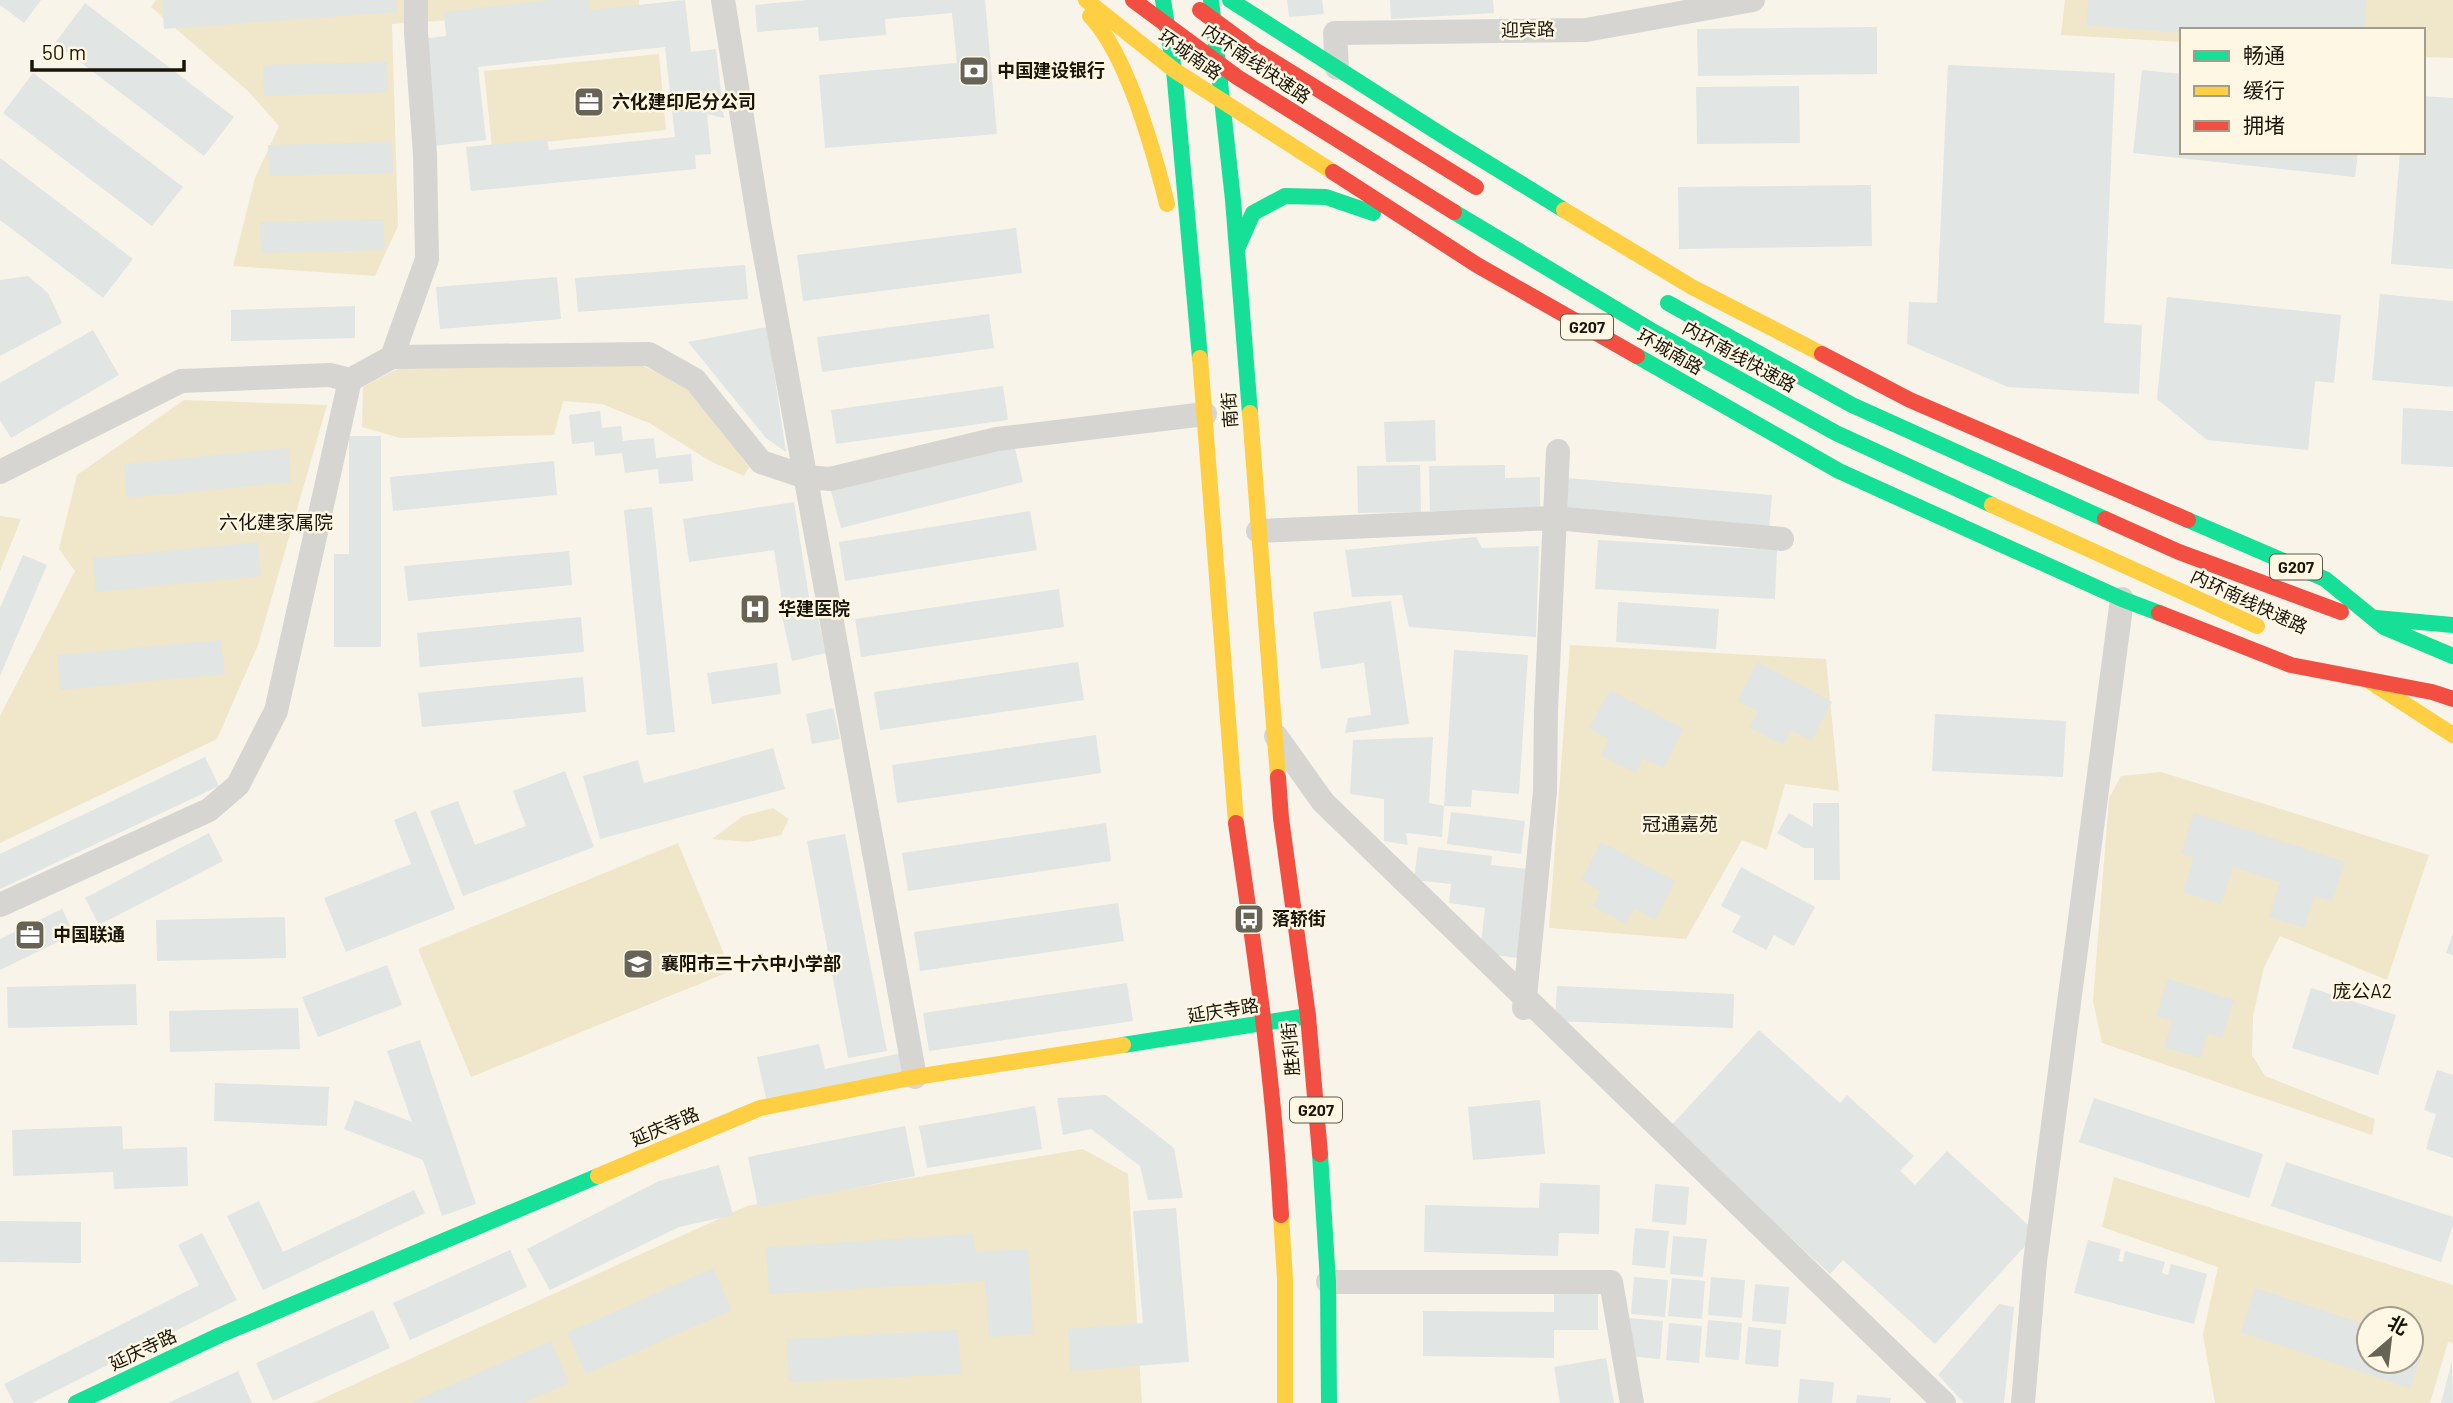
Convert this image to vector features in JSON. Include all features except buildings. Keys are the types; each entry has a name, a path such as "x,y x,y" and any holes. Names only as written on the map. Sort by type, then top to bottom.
{"main road":[{"path":"1073,0 1100,25 1135,97 1156,160 1198,339"},
{"name":"环城南路","path":"1086,0 1174,71 1477,265 1839,471 2122,599"},
{"name":"内环南线快速路","path":"1133,0 1237,77 1355,152 1654,332 1836,433 2270,632"},
{"name":"南街","path":"1163,0 1174,71 1205,414 1235,814 1265,1024 1279,1164 1285,1279 1285,1403"},
{"name":"内环南线快速路","path":"1187,0 1264,56 1494,198"},
{"name":"南街","path":"1211,0 1237,249 1282,818"},
{"path":"1230,0 1330,63"},
{"path":"1261,0 1330,63"},
{"name":"内环南线快速路","path":"1330,63 1692,287 1910,400 2325,579 2379,622"},
{"path":"1237,249 1253,213 1285,196 1325,197 1420,228"},
{"name":"内环南线快速路","path":"1656,296 1852,405 2179,552 2379,622 2453,656"},
{"name":"内环南线快速路","path":"2122,599 2291,665 2365,678 2453,699"},
{"path":"2379,622 2453,625"},
{"name":"内环南线快速路","path":"2318,655 2365,678"},
{"path":"2365,678 2453,735"},
{"name":"胜利街","path":"1282,818 1308,1016 1320,1146 1328,1282 1329,1403"},
{"name":"延庆寺路","path":"76,1403 220,1335 760,1108 915,1077 1308,1016"}],"street":[{"path":"392,357 427,259 425,154 416,0"},
{"path":"723,0 760,228 915,1077"},
{"name":"迎宾路","path":"1330,63 1335,33 1586,30 1753,0"},
{"path":"0,472 181,381 330,375 351,380 392,357 649,354 695,380 761,462 806,477 830,479 997,439 1205,414"},
{"path":"0,905 209,810 238,785 276,711 351,380"},
{"path":"1524,1009 1545,792 1558,451"},
{"path":"1258,530 1555,518 1782,538"},
{"path":"2023,1403 2035,1262 2122,599"},
{"path":"1275,734 1323,802 1524,1009 1944,1403"},
{"path":"1328,1282 1611,1282 1632,1403"}],"shaded area":[{"path":"156,0 639,0 639,7 392,24 398,226 375,276 233,266 255,178 279,126 249,92 151,7"},
{"path":"2065,0 2453,0 2453,58 2425,57 2425,28 2180,28 2180,42 2061,35"},
{"path":"659,54 666,130 492,147 484,71"},
{"path":"641,365 686,386 749,467 744,476 710,461 651,424 602,404 563,401 554,435 400,438 362,427 363,387 403,366"},
{"path":"184,400 327,405 258,645 217,739 0,843 0,716 75,571 59,549 77,475"},
{"path":"0,516 21,519 0,571"},
{"path":"1570,645 1826,659 1839,791 1785,784 1767,850 1742,840 1686,939 1549,928"},
{"path":"2161,772 2429,855 2387,980 2280,936 2264,967 2253,1016 2252,1055 2265,1076 2375,1119 2372,1135 2102,1043 2093,1001 2109,798 2121,776"},
{"path":"773,808 789,819 781,835 748,842 712,839 743,816"},
{"path":"678,843 731,971 471,1077 418,949"},
{"path":"1083,1149 1128,1174 1142,1403 313,1403 747,1206"},
{"path":"2114,1177 2453,1285 2453,1343 2448,1342 2430,1403 2215,1403 2203,1335 2218,1267 2102,1227"}],"traffic: fast":[{"path":"1163,0 1174,70 1200,358"},
{"path":"1211,0 1233,200 1250,413"},
{"path":"1230,0 1564,210"},
{"path":"1237,249 1253,213 1285,196 1326,197 1373,213"},
{"path":"1454,212 1654,332 1836,433 1992,505"},
{"path":"1668,303 1852,405 2105,519"},
{"path":"1637,356 1839,471 2122,599 2159,613"},
{"path":"2188,520 2325,579 2384,627 2453,656"},
{"path":"2376,618 2453,625"},
{"path":"1123,1045 1308,1016"},
{"path":"1320,1154 1328,1282 1329,1403"},
{"path":"76,1403 220,1335 598,1176"}],"traffic: slow":[{"path":"1086,0 1174,70 1333,172"},
{"path":"1090,16 1116,54 1127,78 1147,132 1167,204"},
{"path":"1564,210 1692,287 1822,354"},
{"path":"1200,358 1236,823"},
{"path":"1250,413 1278,777"},
{"path":"1992,505 2257,626"},
{"path":"2371,682 2453,735"},
{"path":"598,1176 760,1108 915,1077 1123,1045"},
{"path":"1281,1215 1285,1279 1285,1403"}],"traffic: jam":[{"path":"1133,0 1237,77 1454,212"},
{"path":"1200,10 1253,49 1476,187"},
{"path":"1333,172 1477,265 1637,356"},
{"path":"1822,354 1910,400 2188,520"},
{"path":"2105,519 2179,552 2341,612"},
{"path":"2159,613 2291,665 2432,692 2453,699"},
{"path":"1278,777 1281,818 1308,1016 1320,1154"},
{"path":"1236,823 1269,1067 1281,1215"}],"place":[{"name":"中国建设银行","path":"974,71"},
{"name":"六化建印尼分公司","path":"589,102"},
{"name":"华建医院","path":"755,609"},
{"name":"落轿街","path":"1249,919"},
{"name":"中国联通","path":"30,935"},
{"name":"襄阳市三十六中小学部","path":"638,964"}],"district":[{"name":"六化建家属院","path":"276,522"},
{"name":"冠通嘉苑","path":"1680,824"},
{"name":"庞公A2","path":"2362,991"}]}
